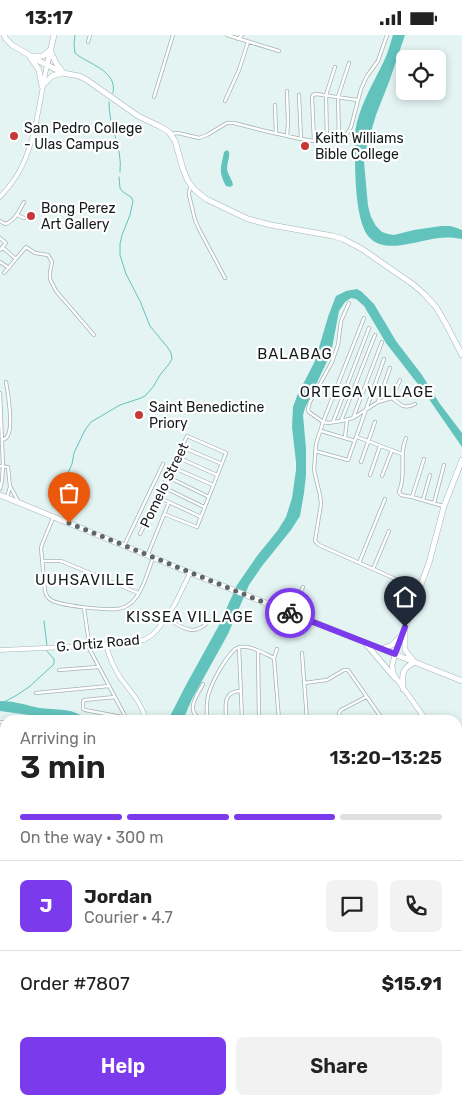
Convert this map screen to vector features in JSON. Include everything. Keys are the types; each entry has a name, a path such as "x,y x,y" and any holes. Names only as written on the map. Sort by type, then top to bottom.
{"highway":[{"path":"4,35 12,45 28,55 63,73 87,80 126,109 171,133 185,175 191,186 206,199 248,219 343,239 362,249 414,285 440,314 462,355"},
{"path":"47,65 54,35"},
{"path":"28,55 41,56 50,50"},
{"path":"50,50 63,73"},
{"path":"28,55 39,70 42,86"},
{"path":"42,86 52,76 63,73"},
{"path":"395,654 429,563 444,506 461,462"},
{"path":"0,495 291,614 462,681"},
{"path":"405,627 404,639 406,650 409,656 416,662"},
{"path":"382,649 393,643 402,634"},
{"path":"364,642 395,678"},
{"path":"403,689 403,672 408,666 416,662"}],"main road":[{"path":"395,654 392,667 395,678 422,715"}],"street":[{"path":"88,42 90,35"},
{"path":"154,97 173,35"},
{"path":"227,35 279,51"},
{"path":"238,39 242,35"},
{"path":"171,133 199,138 208,135 227,123 234,123 301,139 327,143 339,141 347,134 351,127 361,89 380,57 387,35"},
{"path":"225,101 239,70 248,42"},
{"path":"339,141 338,97 349,63"},
{"path":"0,197 15,178 27,155 47,65"},
{"path":"327,143 326,95 335,67"},
{"path":"287,91 287,136"},
{"path":"314,141 312,96 316,94 357,100"},
{"path":"298,95 301,139"},
{"path":"275,105 276,134"},
{"path":"191,186 189,195 197,225 225,278"},
{"path":"0,221 7,224 17,215 24,202"},
{"path":"17,215 24,218"},
{"path":"0,238 6,243 1,249 16,259"},
{"path":"4,273 26,247 39,254 48,255 52,262 50,279 56,291 94,335"},
{"path":"0,262 8,268"},
{"path":"349,303 341,321 338,345 332,361 308,409 312,415 328,423 353,418 378,402 392,398 404,406 414,404"},
{"path":"364,318 323,421 315,451 314,471 321,504 315,541 319,545 419,590"},
{"path":"333,422 369,328"},
{"path":"341,421 375,335"},
{"path":"353,418 382,342"},
{"path":"315,451 348,460 384,359"},
{"path":"378,402 390,368"},
{"path":"392,398 400,379"},
{"path":"2,441 8,436 10,427 9,395 6,382"},
{"path":"0,393 2,441 0,489"},
{"path":"345,437 347,420"},
{"path":"361,462 375,422"},
{"path":"321,431 368,441 402,454"},
{"name":"Pomelo Street","path":"140,534 187,436 226,453 222,464"},
{"path":"406,438 403,445 402,480 399,492 401,495 444,506"},
{"path":"370,475 380,446"},
{"path":"164,514 197,527 222,464 182,447"},
{"path":"382,476 392,450"},
{"path":"177,457 217,475"},
{"path":"412,497 424,459"},
{"path":"124,546 163,464"},
{"path":"434,503 444,465"},
{"path":"1,466 8,467 9,491 7,497"},
{"path":"172,467 214,485"},
{"path":"423,500 430,475"},
{"path":"168,477 209,497"},
{"path":"9,484 18,502"},
{"path":"163,487 205,507"},
{"path":"158,497 201,517"},
{"path":"359,563 385,499"},
{"path":"147,555 169,502"},
{"path":"54,516 42,545 42,561 46,594 55,602 84,607 120,609 131,603 138,593 154,558"},
{"path":"373,569 389,531"},
{"path":"42,561 61,561 138,593"},
{"name":"G. Ortiz Road","path":"0,650 89,646 144,640 152,635 166,618 190,573"},
{"path":"291,614 303,587"},
{"path":"84,607 90,650 123,715"},
{"path":"166,618 186,629 192,630 202,627 210,620"},
{"path":"106,644 122,680 142,707 144,715"},
{"path":"207,715 208,695 212,686 230,655 238,647 244,646 274,657"},
{"path":"238,647 242,715"},
{"path":"277,649 274,657 279,715"},
{"path":"258,651 259,715"},
{"path":"302,653 307,715"},
{"path":"59,670 98,667"},
{"path":"304,683 327,680 346,670 350,672 379,715"},
{"path":"196,715 192,708 203,684"},
{"path":"36,693 109,686"},
{"path":"226,715 227,697 232,692 241,691"},
{"path":"111,715 83,709 84,700 115,697"},
{"path":"339,715 341,710 366,697"}],"water":[{"path":"393,35 405,35 400,50 396,50 396,61 376,115 366,149 364,162 368,206 371,217 382,232 388,234 394,235 414,230 450,226 462,230 462,239 447,237 388,246 372,240 364,228 360,216 356,187 355,132 363,104 385,58"},
{"path":"227,150 229,154 227,169 233,185 230,187 226,186 221,173 224,152"},
{"path":"357,289 374,304 396,341 462,433 462,447 424,392 386,343 364,306 356,299 351,298 345,302 339,311 330,355 303,415 306,475 300,516 249,585 228,634 185,715 171,715 218,627 237,585 286,517 292,498 296,470 292,427 293,407 315,361 336,296 346,291"},
{"path":"0,701 69,711 79,715 29,715 0,711"}],"waterway":[{"path":"75,35 75,53 106,73 111,79 113,93"},
{"path":"109,102 109,111 119,154 120,172"},
{"path":"53,507 72,464 74,453 91,422 120,405 145,396 172,359 168,348 150,326 126,274 120,255 122,235 133,201 120,188 119,177"},
{"path":"44,621 47,646"},
{"path":"4,702 29,687 53,665 54,659 47,651"}],"way so far":[{"path":"69,523 290,613"}],"place":[{"name":"San Pedro College - Ulas Campus","path":"14,136"},
{"name":"Keith Williams Bible College","path":"305,146"},
{"name":"Bong Perez Art Gallery","path":"31,216"},
{"name":"Saint Benedictine Priory","path":"139,415"}],"district":[{"name":"BALABAG","path":"295,354"},
{"name":"ORTEGA VILLAGE","path":"367,392"},
{"name":"UUHSAVILLE","path":"85,580"},
{"name":"KISSEA VILLAGE","path":"190,617"}],"route":[{"path":"290,613 395,654 405,627"}]}
